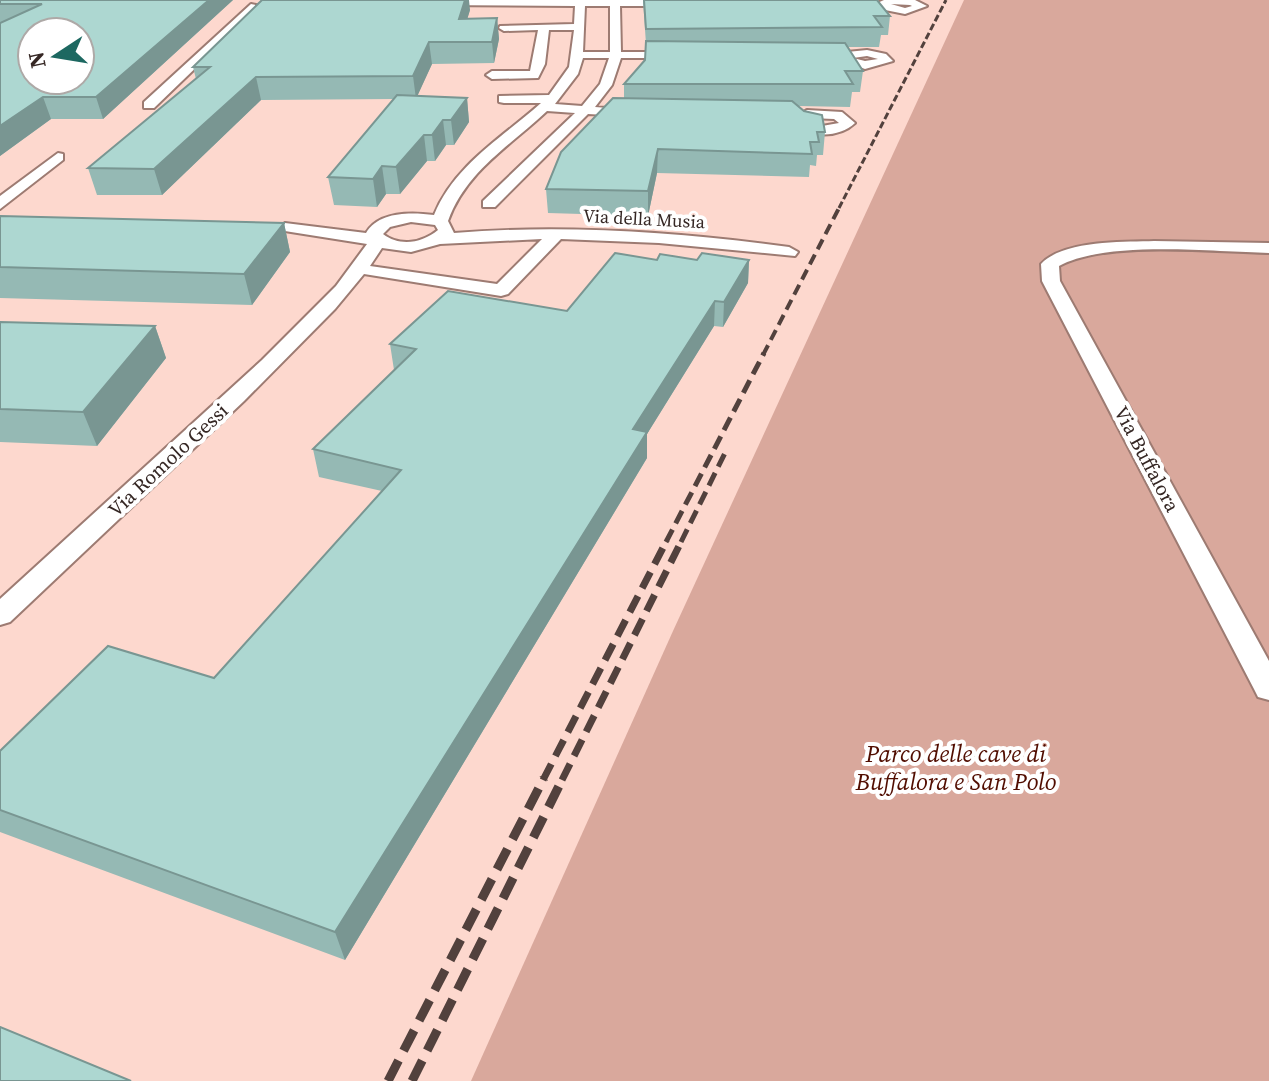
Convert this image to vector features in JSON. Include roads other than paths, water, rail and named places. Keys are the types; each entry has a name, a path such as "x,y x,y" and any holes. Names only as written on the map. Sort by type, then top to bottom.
{"street":[{"path":"425,0 423,3 693,3"},
{"path":"489,204 509,160 547,103 574,71 581,2"},
{"path":"387,227 462,182 509,160 584,110 612,77 615,2"},
{"path":"865,3 881,3"},
{"path":"149,105 258,7"},
{"path":"492,75 534,75 539,64 544,27"},
{"path":"504,28 579,27"},
{"path":"576,55 693,55"},
{"path":"832,55 847,55"},
{"path":"504,99 648,115"},
{"path":"786,116 802,116"},
{"path":"0,204 58,157"},
{"path":"442,229 443,206 462,182"},
{"name":"Via della Musia","path":"283,227 387,227 422,217 442,229 496,234 699,241 789,252"},
{"name":"Via della Musia","path":"387,227 392,246 413,246 442,229"},
{"name":"Via Romolo Gessi","path":"0,615 235,397 331,301 365,263 387,227"},
{"path":"371,271 501,290 556,235"},
{"name":"Via Romolo Gessi","path":"331,301 371,271 413,246"},
{"name":"Via Buffalora","path":"1266,256 1126,247 1055,259 1049,271 1051,281 1269,689"}],"railway":[{"path":"839,208 946,0"},
{"path":"763,355 840,206"},
{"path":"666,542 764,353"},
{"path":"681,542 726,451"},
{"path":"543,780 667,540"},
{"path":"563,778 681,542"},
{"path":"388,1081 544,778"},
{"path":"412,1081 563,778"}],"park label":[{"name":"Parco delle cave di Buffalora e San Polo","path":"956,768"}]}
